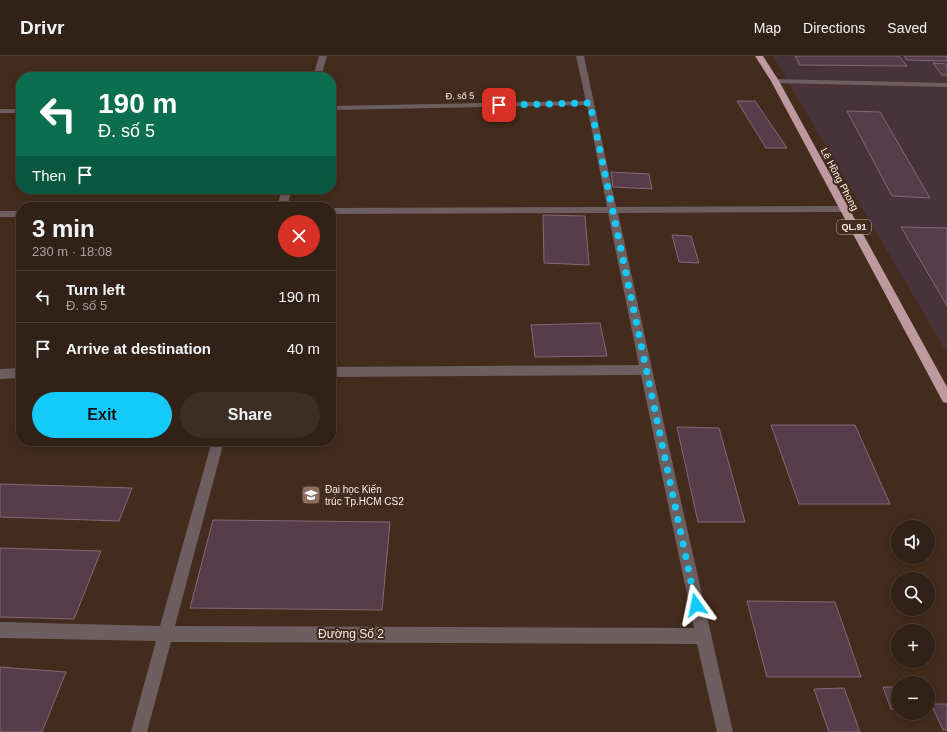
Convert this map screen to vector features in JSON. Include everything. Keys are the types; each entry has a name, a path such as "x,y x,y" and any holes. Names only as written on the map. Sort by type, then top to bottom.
{"highway":[{"name":"Lê Hồng Phong","path":"759,56 775,81 947,398"}],"street":[{"path":"318,72 323,56"},
{"path":"580,56 703,636 726,732"},
{"path":"775,81 947,85"},
{"name":"Đ. số 5","path":"336,108 590,103"},
{"path":"0,111 16,111"},
{"path":"336,211 844,209"},
{"path":"0,214 16,214"},
{"path":"336,372 647,370"},
{"path":"0,374 16,373"},
{"path":"139,732 217,446"},
{"name":"Đường Số 2","path":"0,630 166,634 703,636"}],"shaded area":[{"path":"773,56 947,56 947,353"}],"building":[{"path":"795,56 899,56 907,66 800,65"},
{"path":"904,56 947,56 947,61 907,60"},
{"path":"933,63 947,64 947,75 942,75"},
{"path":"737,101 755,101 787,148 766,148"},
{"path":"847,111 880,112 930,198 892,196"},
{"path":"611,172 649,174 652,189 613,187"},
{"path":"543,215 585,216 589,265 544,263"},
{"path":"901,227 947,228 947,306"},
{"path":"672,235 691,236 699,263 679,262"},
{"path":"600,323 607,356 535,357 531,325"},
{"path":"771,425 855,425 890,504 799,504"},
{"path":"677,427 719,428 745,522 698,522"},
{"path":"0,484 132,488 119,521 0,517"},
{"path":"213,520 390,522 382,610 190,608"},
{"path":"0,548 101,551 74,619 0,617"},
{"path":"747,601 835,602 861,677 767,677"},
{"path":"0,667 66,672 42,732 0,732"},
{"path":"883,687 891,687 891,709"},
{"path":"844,688 860,732 829,732 814,689"},
{"path":"935,704 947,704 947,730 943,730 935,713"}],"place":[{"name":"Đại học Kiến trúc Tp.HCM CS2","path":"311,495"}],"route":[{"path":"499,105 590,103 696,605"}]}
